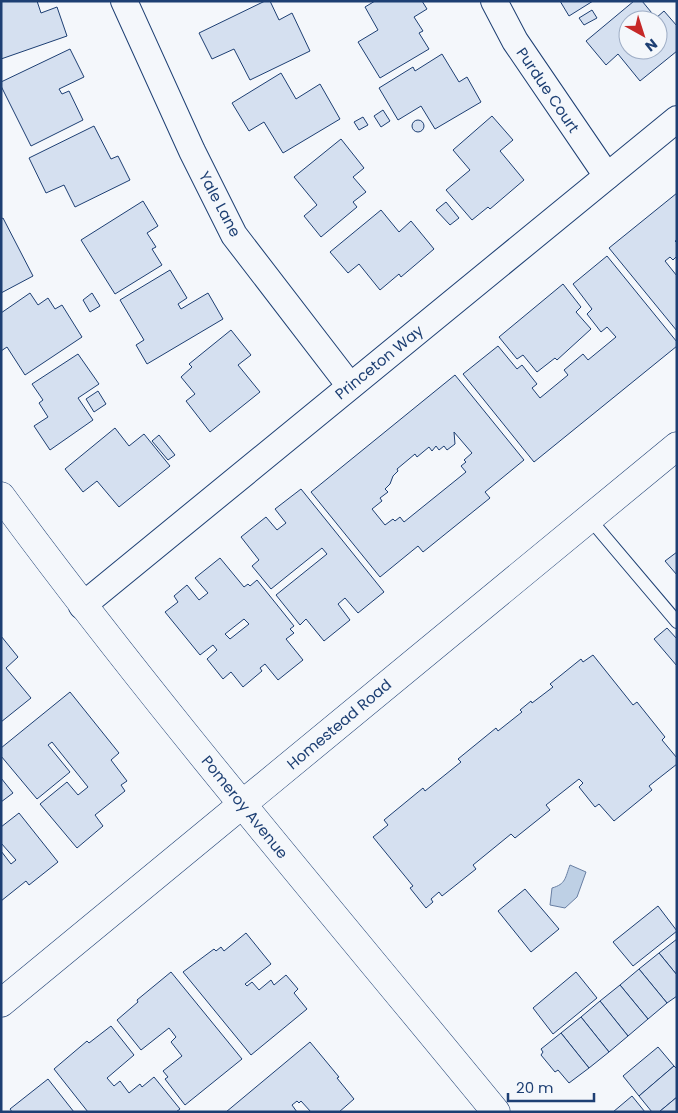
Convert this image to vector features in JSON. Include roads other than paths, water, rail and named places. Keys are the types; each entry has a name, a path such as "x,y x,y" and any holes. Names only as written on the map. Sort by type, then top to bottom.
{"main road":[{"name":"Homestead Road","path":"1,1003 677,446"},
{"name":"Pomeroy Avenue","path":"1,496 82,606 242,804 496,1112"}],"street":[{"name":"Yale Lane","path":"124,1 192,151 234,234 350,386"},
{"name":"Purdue Court","path":"494,1 515,41 607,176"},
{"name":"Princeton Way","path":"82,606 677,119"}],"lane":[{"path":"590,518 677,622"}],"water":[{"path":"570,865 586,872 577,897 565,908 550,905 552,888 563,882"}]}
